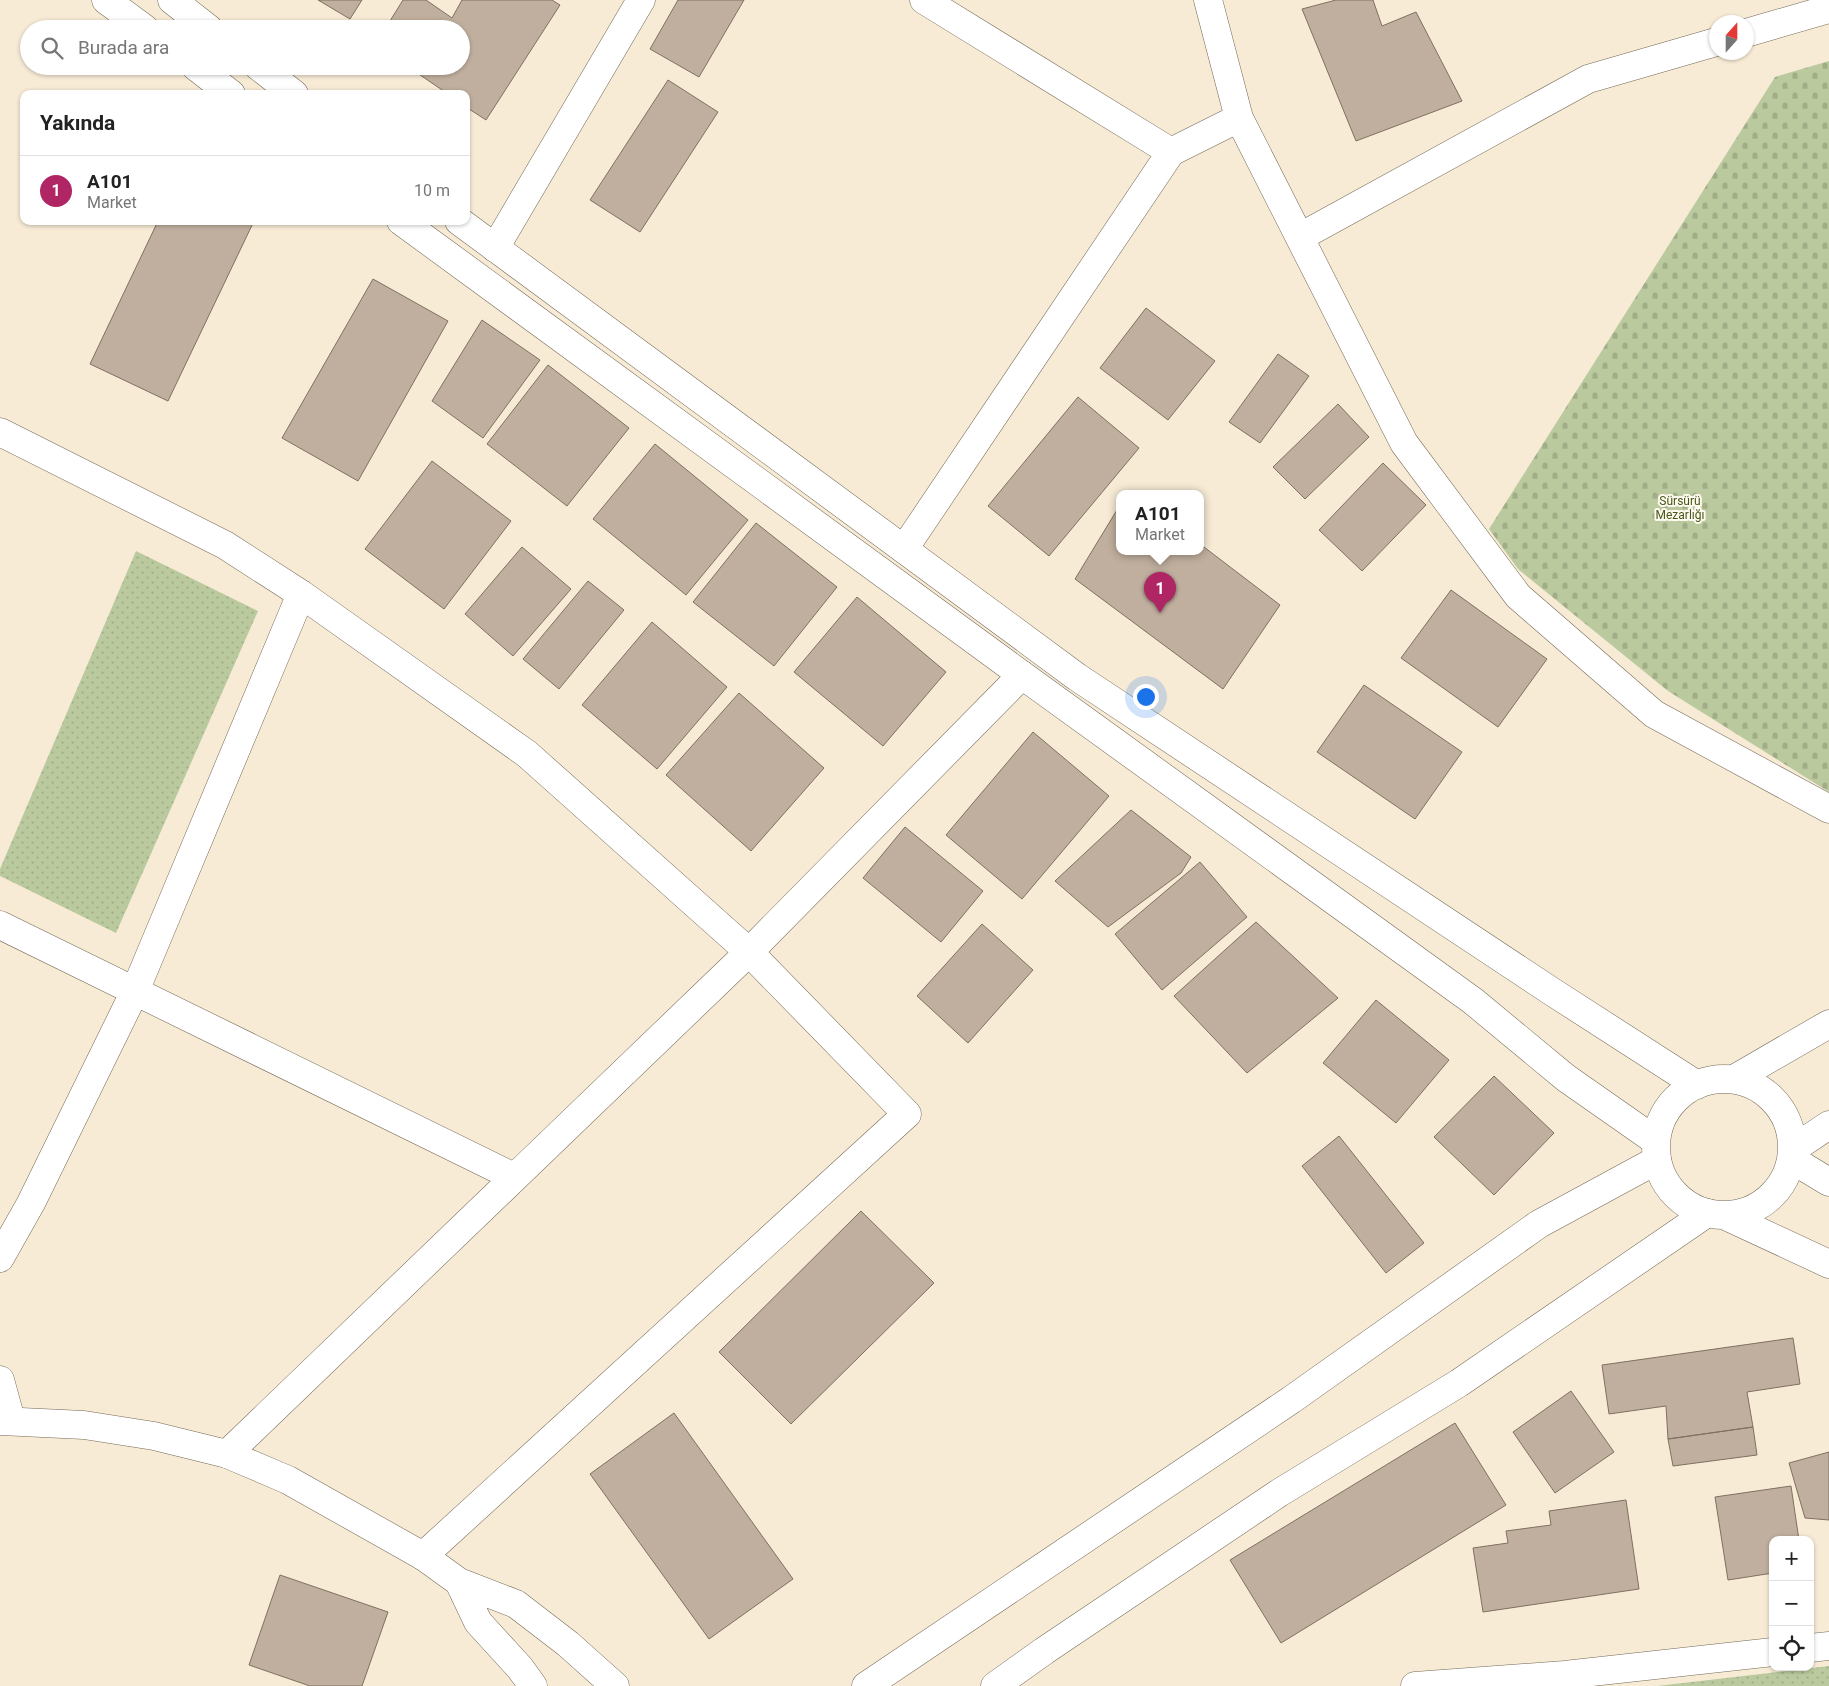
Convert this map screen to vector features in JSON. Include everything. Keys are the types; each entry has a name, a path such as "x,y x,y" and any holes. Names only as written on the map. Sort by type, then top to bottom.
{"street":[{"path":"106,0 133,20"},
{"path":"172,0 198,20"},
{"path":"495,248 640,0"},
{"path":"924,0 1171,152"},
{"path":"1208,0 1240,118 1404,443 1518,596 1654,714 1829,809"},
{"path":"1754,31 1829,9"},
{"path":"1300,237 1588,79 1709,44"},
{"path":"207,75 226,90"},
{"path":"270,75 289,90"},
{"path":"904,548 1171,152 1240,118"},
{"path":"406,225 1022,675 1473,1001 1657,1150"},
{"path":"464,225 1077,677 1551,991 1697,1084"},
{"path":"0,432 225,545 301,594 527,754 749,952 907,1114 423,1556"},
{"path":"0,1258 31,1203 135,991 301,594"},
{"path":"227,1454 749,952 1022,675"},
{"path":"0,925 514,1177"},
{"path":"1734,1079 1829,1024"},
{"path":"995,1686 1279,1493 1459,1383 1716,1214 1746,1212 1765,1203 1780,1188 1790,1169 1792,1154 1791,1129 1783,1111 1770,1096 1754,1085 1734,1079 1714,1080 1697,1084 1681,1094 1669,1107 1660,1123 1657,1150 1663,1178 1674,1194 1689,1206 1716,1214 1829,1264"},
{"path":"1792,1154 1829,1125"},
{"path":"866,1686 1291,1400 1538,1224 1657,1150"},
{"path":"1792,1154 1829,1182"},
{"path":"0,1380 5,1420 92,1426 154,1436 227,1454 288,1480 423,1556 458,1582 516,1604 568,1644 614,1686"},
{"path":"458,1582 478,1622 520,1668 532,1686"},
{"path":"1814,1648 1829,1646"},
{"path":"1415,1686 1566,1680 1769,1653"}],"green space":[{"name":"Sürsürü Mezarlığı","path":"1829,61 1829,792 1668,691 1518,569 1489,529 1775,77"},
{"path":"136,551 258,611 116,933 0,876 0,869"},
{"path":"1829,1666 1829,1686 1657,1686 1786,1671 1814,1671 1814,1668"}],"building":[{"path":"318,0 362,0 350,19"},
{"path":"403,0 426,0 452,18 462,0 552,0 560,5 486,120 470,110 470,90 442,90 420,75 470,75 470,20 391,20"},
{"path":"678,0 744,0 699,77 650,49"},
{"path":"1336,0 1373,0 1382,26 1416,12 1462,101 1356,141 1302,9"},
{"path":"668,80 718,112 640,232 590,200"},
{"path":"156,225 252,225 168,401 90,364"},
{"path":"373,279 448,321 358,481 282,438"},
{"path":"1146,308 1215,361 1168,420 1100,368"},
{"path":"482,320 540,360 483,438 432,401"},
{"path":"1278,354 1309,376 1260,443 1229,422"},
{"path":"548,365 629,428 567,506 487,444"},
{"path":"1078,397 1139,448 1049,556 988,506"},
{"path":"1338,404 1369,437 1305,499 1273,467"},
{"path":"655,444 748,520 686,595 593,519"},
{"path":"432,461 511,521 444,609 365,549"},
{"path":"1383,463 1426,505 1362,571 1319,530"},
{"path":"1116,512 1116,555 1204,555 1204,547 1280,605 1223,689 1075,579"},
{"path":"756,523 837,587 774,666 693,602"},
{"path":"522,547 571,589 513,656 465,614"},
{"path":"588,581 624,610 559,689 523,659"},
{"path":"1451,590 1547,659 1498,727 1401,658"},
{"path":"857,597 946,672 883,746 794,672"},
{"path":"652,622 727,687 657,769 582,705"},
{"path":"1364,685 1462,752 1415,819 1317,752"},
{"path":"739,693 824,768 751,851 666,775"},
{"path":"1033,732 1109,796 1022,899 946,835"},
{"path":"1131,810 1191,857 1181,873 1108,927 1055,881"},
{"path":"905,827 983,891 941,942 863,878"},
{"path":"1200,862 1247,917 1162,990 1115,934"},
{"path":"1256,922 1338,998 1247,1073 1174,996"},
{"path":"982,924 1033,970 968,1043 917,996"},
{"path":"1376,1000 1449,1060 1396,1123 1323,1063"},
{"path":"1494,1076 1554,1133 1494,1195 1434,1137"},
{"path":"1339,1136 1424,1243 1386,1273 1302,1166"},
{"path":"861,1211 934,1283 791,1424 719,1352"},
{"path":"1793,1338 1800,1384 1747,1392 1753,1427 1668,1439 1666,1406 1609,1414 1602,1365"},
{"path":"1571,1391 1614,1452 1555,1493 1513,1432"},
{"path":"674,1413 793,1579 709,1639 590,1474"},
{"path":"1455,1423 1506,1505 1281,1643 1230,1560"},
{"path":"1753,1427 1757,1455 1673,1466 1668,1439"},
{"path":"1829,1452 1829,1520 1805,1518 1789,1463"},
{"path":"1791,1486 1798,1536 1769,1536 1769,1574 1728,1580 1715,1497"},
{"path":"1626,1500 1639,1589 1483,1612 1473,1548 1508,1543 1506,1531 1551,1525 1549,1511"},
{"path":"280,1575 388,1612 362,1686 310,1686 249,1665"}],"place":[{"name":"A101","path":"1160,613"}]}
